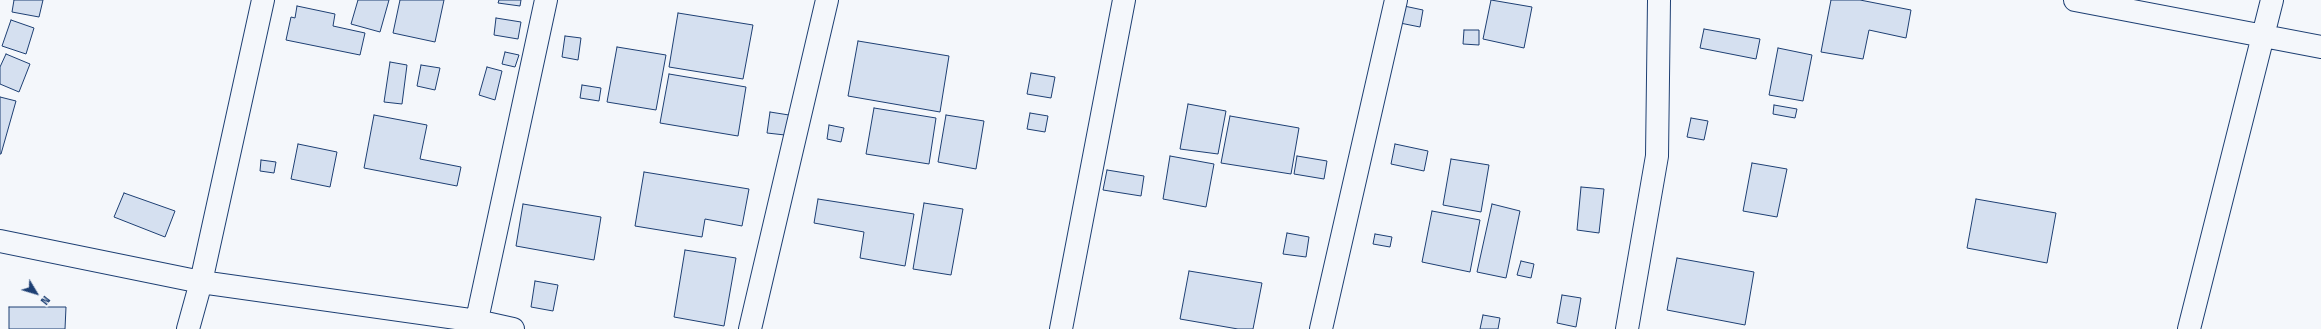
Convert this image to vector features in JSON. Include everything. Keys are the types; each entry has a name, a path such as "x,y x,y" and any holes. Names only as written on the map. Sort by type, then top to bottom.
{"street":[{"path":"188,329 201,282 262,0"},
{"path":"476,325 546,0"},
{"path":"750,329 827,0"},
{"path":"1060,329 1124,0"},
{"path":"1321,329 1396,0"},
{"path":"1628,329 1657,156 1659,0"},
{"path":"2075,0 2321,47"},
{"path":"2189,329 2272,0"},
{"path":"0,241 201,282 476,325 513,329"}],"building":[{"path":"14,0 43,0 39,17 12,12"},
{"path":"358,0 389,0 380,32 351,24"},
{"path":"400,0 444,0 435,42 393,33"},
{"path":"499,0 521,0 520,6 498,3"},
{"path":"1491,0 1532,7 1524,48 1483,39"},
{"path":"1831,0 1860,0 1911,10 1906,38 1869,30 1863,59 1821,52"},
{"path":"297,6 335,14 333,26 365,33 360,55 286,40 291,17 295,18"},
{"path":"1404,6 1423,10 1420,27 1400,23"},
{"path":"678,13 753,25 743,79 669,67"},
{"path":"496,18 521,22 518,39 494,35"},
{"path":"11,20 34,28 26,54 2,46"},
{"path":"1704,29 1760,39 1756,59 1700,48"},
{"path":"1464,30 1479,30 1479,45 1463,44"},
{"path":"565,36 581,38 578,60 562,57"},
{"path":"858,41 949,56 940,112 848,96"},
{"path":"617,47 666,55 656,110 607,102"},
{"path":"1778,48 1812,55 1803,101 1769,95"},
{"path":"505,52 519,55 515,67 502,64"},
{"path":"6,54 30,64 19,92 0,84 0,67"},
{"path":"390,62 407,65 402,104 384,102"},
{"path":"421,65 440,68 435,90 417,86"},
{"path":"487,67 502,71 495,100 479,95"},
{"path":"1031,73 1055,77 1051,98 1027,94"},
{"path":"669,74 746,87 738,136 660,123"},
{"path":"582,85 601,88 599,101 580,98"},
{"path":"0,97 16,101 1,154 0,154"},
{"path":"1188,104 1226,111 1218,154 1180,149"},
{"path":"1774,105 1797,109 1795,118 1773,114"},
{"path":"874,108 936,118 929,164 866,154"},
{"path":"770,112 789,115 785,135 767,133"},
{"path":"1030,113 1048,116 1045,132 1027,129"},
{"path":"374,115 427,125 420,159 461,167 457,186 364,168"},
{"path":"946,115 984,121 976,169 938,162"},
{"path":"1230,116 1299,128 1291,174 1221,163"},
{"path":"1691,118 1708,121 1704,140 1687,137"},
{"path":"829,125 844,128 841,142 827,139"},
{"path":"298,144 337,152 330,187 291,179"},
{"path":"1395,144 1428,151 1424,171 1391,164"},
{"path":"1170,156 1214,164 1206,207 1163,199"},
{"path":"1297,156 1327,161 1324,179 1294,174"},
{"path":"1451,159 1489,165 1481,212 1443,205"},
{"path":"261,160 276,162 274,173 260,171"},
{"path":"1752,163 1787,169 1777,217 1743,211"},
{"path":"1107,170 1144,176 1141,196 1103,190"},
{"path":"644,172 749,189 742,226 705,219 702,237 635,226"},
{"path":"1581,187 1604,189 1599,233 1577,230"},
{"path":"124,193 175,211 165,237 114,217"},
{"path":"818,199 914,214 905,266 860,258 864,232 814,223"},
{"path":"1976,199 2056,213 2047,263 1967,248"},
{"path":"924,203 963,209 951,275 913,269"},
{"path":"523,204 601,217 594,260 516,246"},
{"path":"1492,204 1520,211 1506,278 1477,272"},
{"path":"1432,211 1480,220 1470,272 1422,262"},
{"path":"1287,233 1309,237 1306,257 1283,254"},
{"path":"1375,234 1392,237 1390,247 1373,244"},
{"path":"685,250 736,258 724,326 674,317"},
{"path":"1677,258 1754,272 1745,325 1667,310"},
{"path":"1521,261 1534,264 1531,278 1517,275"},
{"path":"1189,271 1262,283 1253,329 1238,329 1180,319"},
{"path":"535,281 558,285 553,311 531,307"},
{"path":"1562,295 1581,298 1576,327 1557,323"},
{"path":"9,307 66,307 65,329 9,329"},
{"path":"1483,315 1500,318 1498,329 1480,329"}]}
